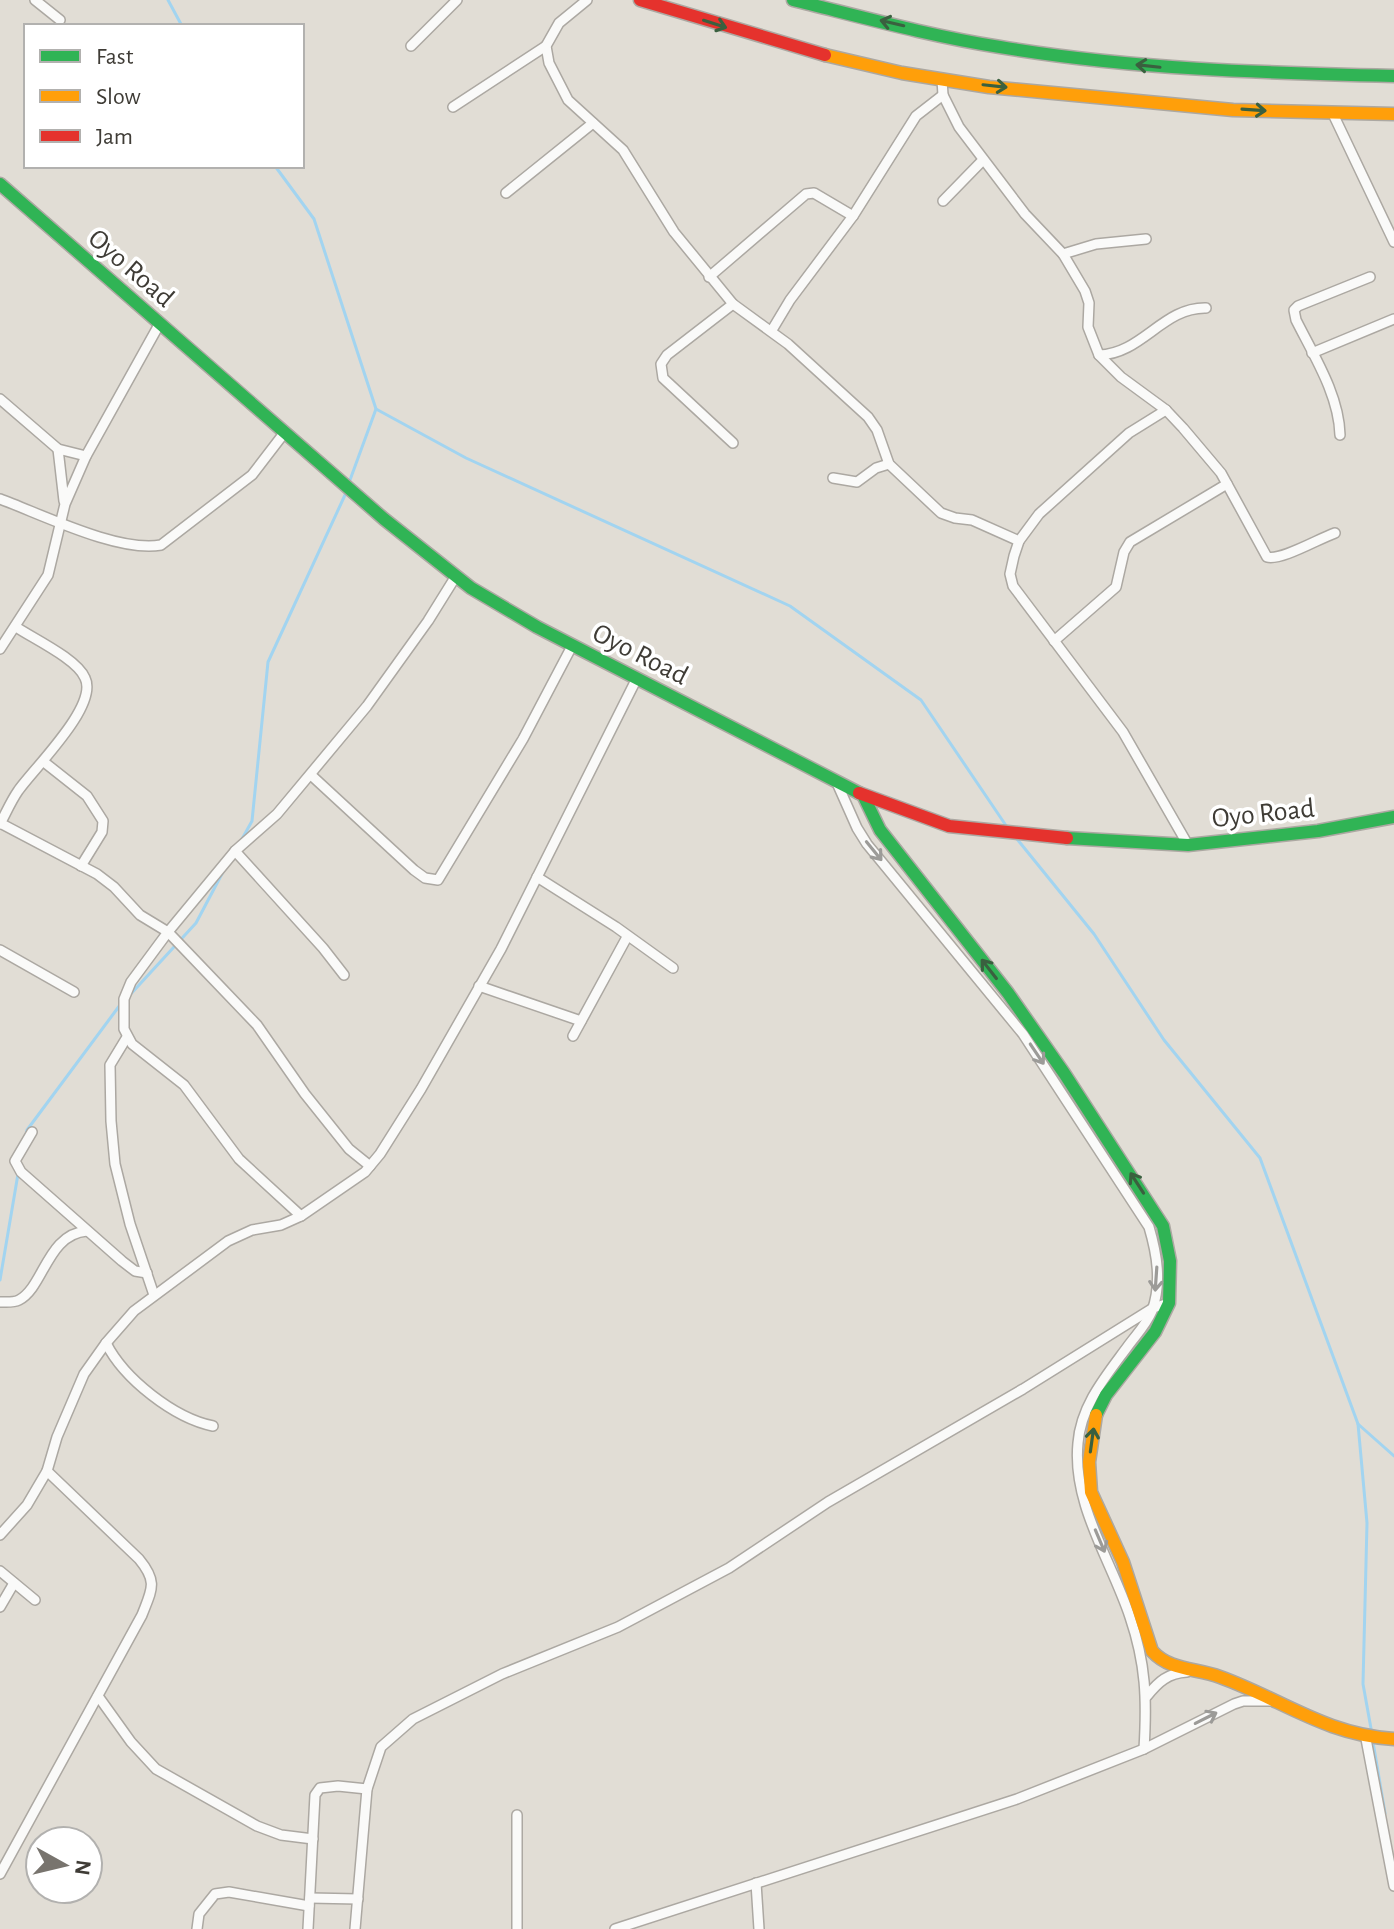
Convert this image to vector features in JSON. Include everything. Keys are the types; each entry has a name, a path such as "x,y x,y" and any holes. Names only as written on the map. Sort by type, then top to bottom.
{"main road":[{"path":"640,0 729,29 819,53 942,80 1149,103 1334,116 1394,114"},
{"path":"793,0 965,41 1028,52 1169,68 1394,76"},
{"name":"Oyo Road","path":"0,184 384,519 484,596 572,646 863,795 949,826 987,832 1188,845 1318,831 1394,817"},
{"path":"863,795 880,830 1008,993 1157,1213 1166,1239 1170,1261 1169,1303 1155,1332 1106,1395 1095,1418 1089,1462 1091,1492 1123,1562 1152,1651 1156,1658 1167,1663 1215,1675 1308,1718 1366,1739 1394,1739"}],"street":[{"path":"35,0 60,20"},
{"path":"411,46 457,0"},
{"path":"453,107 546,46 559,23 587,0"},
{"path":"546,46 549,63 568,100 623,150 674,232 733,304 772,330 868,417 877,430 889,464 941,513 972,520 1019,541"},
{"path":"942,80 943,95 953,117 1025,214 1063,254 1085,291 1089,303 1088,327 1099,355 1121,377 1166,410 1227,484 1267,557 1283,557 1303,545 1335,533"},
{"path":"772,330 790,300 853,216 916,116 943,95"},
{"path":"1334,116 1394,242"},
{"path":"506,193 593,123"},
{"path":"943,201 983,160"},
{"path":"709,277 806,194 814,193 853,216"},
{"path":"1063,254 1096,244 1146,239"},
{"path":"1340,435 1340,420 1331,394 1294,310 1370,277"},
{"path":"733,304 667,355 661,364 663,378 733,443"},
{"path":"1099,355 1120,353 1191,307 1206,308"},
{"path":"1312,353 1394,319"},
{"path":"0,649 48,575 65,504 86,456 160,323"},
{"path":"0,399 58,449 86,456"},
{"path":"1166,410 1129,433 1039,514 1019,541 1010,574 1013,586 1123,732 1188,845"},
{"path":"0,499 61,524 147,547 161,545 252,475 285,432"},
{"path":"58,449 65,504"},
{"path":"833,478 857,482 876,468 889,464"},
{"path":"1054,641 1116,587 1124,552 1130,542 1227,484"},
{"path":"301,1216 239,1159 184,1085 132,1044 124,1029 124,999 131,982 235,851 277,814 367,706 456,576"},
{"path":"16,627 74,665 85,677 87,695 44,762 15,794 0,824 97,874 140,915 171,935 257,1025 305,1094 349,1149 370,1166"},
{"path":"311,775 414,870 425,878 438,880 523,739 572,646"},
{"path":"0,1535 27,1505 47,1471 57,1437 84,1374 134,1311 228,1241 252,1230 281,1225 301,1216 370,1166 421,1089 479,986 637,678"},
{"path":"44,762 87,796 103,821 102,832 81,866"},
{"path":"837,783 867,844 1023,1034 1149,1227 1157,1252 1158,1276 1153,1308 1144,1326 1096,1389 1081,1422 1077,1455 1078,1481 1131,1619 1145,1677 1144,1749"},
{"path":"235,851 344,975"},
{"path":"537,877 673,968"},
{"path":"573,1036 627,937"},
{"path":"0,950 74,992"},
{"path":"479,986 581,1021"},
{"path":"127,1037 110,1065 115,1164 130,1224 154,1295"},
{"path":"32,1132 16,1157 17,1165 55,1204 135,1271 147,1273"},
{"path":"0,1302 20,1300 69,1235 87,1231"},
{"path":"355,1929 367,1789 381,1747 413,1719 502,1674 618,1627 729,1568 828,1502 1023,1389 1153,1308 1169,1303"},
{"path":"106,1343 114,1361 135,1381 177,1412 213,1426"},
{"path":"0,1874 142,1615 151,1592 151,1574 139,1559 47,1471"},
{"path":"0,1571 35,1600"},
{"path":"0,1607 14,1583"},
{"path":"1147,1696 1168,1676 1197,1671"},
{"path":"1234,1704 1237,1684"},
{"path":"98,1696 131,1742 156,1769 257,1826 281,1835 313,1839"},
{"path":"615,1929 1017,1799 1144,1749 1234,1704 1271,1701"},
{"path":"1366,1739 1394,1886"},
{"path":"308,1929 315,1795 320,1788 367,1789"},
{"path":"517,1815 517,1929"},
{"path":"756,1883 759,1929"},
{"path":"197,1929 199,1914 215,1894 229,1892 310,1902 358,1899"}],"waterway":[{"path":"168,0 181,24"},
{"path":"276,168 314,219 376,409 466,458 790,606 921,700 1007,827"},
{"path":"350,480 376,409"},
{"path":"242,839 252,821 268,662 345,495"},
{"path":"1017,839 1094,934 1164,1040 1260,1158 1358,1424 1367,1523 1363,1684 1372,1734"},
{"path":"128,997 196,923 224,870"},
{"path":"26,1135 120,1005"},
{"path":"0,1280 18,1174"},
{"path":"1358,1424 1394,1456"},
{"path":"1373,1742 1385,1813"}],"traffic: fast":[{"path":"793,0 948,37 1049,54 1197,69 1394,76"},
{"path":"0,184 384,519 471,588 537,627 859,793"},
{"path":"863,795 880,830 1008,993 1064,1073 1163,1226 1170,1261 1169,1303 1155,1332 1106,1395 1096,1415"},
{"path":"1067,838 1188,845 1318,831 1394,817"}],"traffic: slow":[{"path":"825,55 902,73 989,87 1233,110 1394,114"},
{"path":"1096,1415 1089,1462 1091,1492 1123,1562 1152,1651 1167,1662 1220,1677 1325,1723 1347,1731 1394,1739"}],"traffic: jam":[{"path":"640,0 825,55"},
{"path":"859,793 949,826 1067,838"}]}
